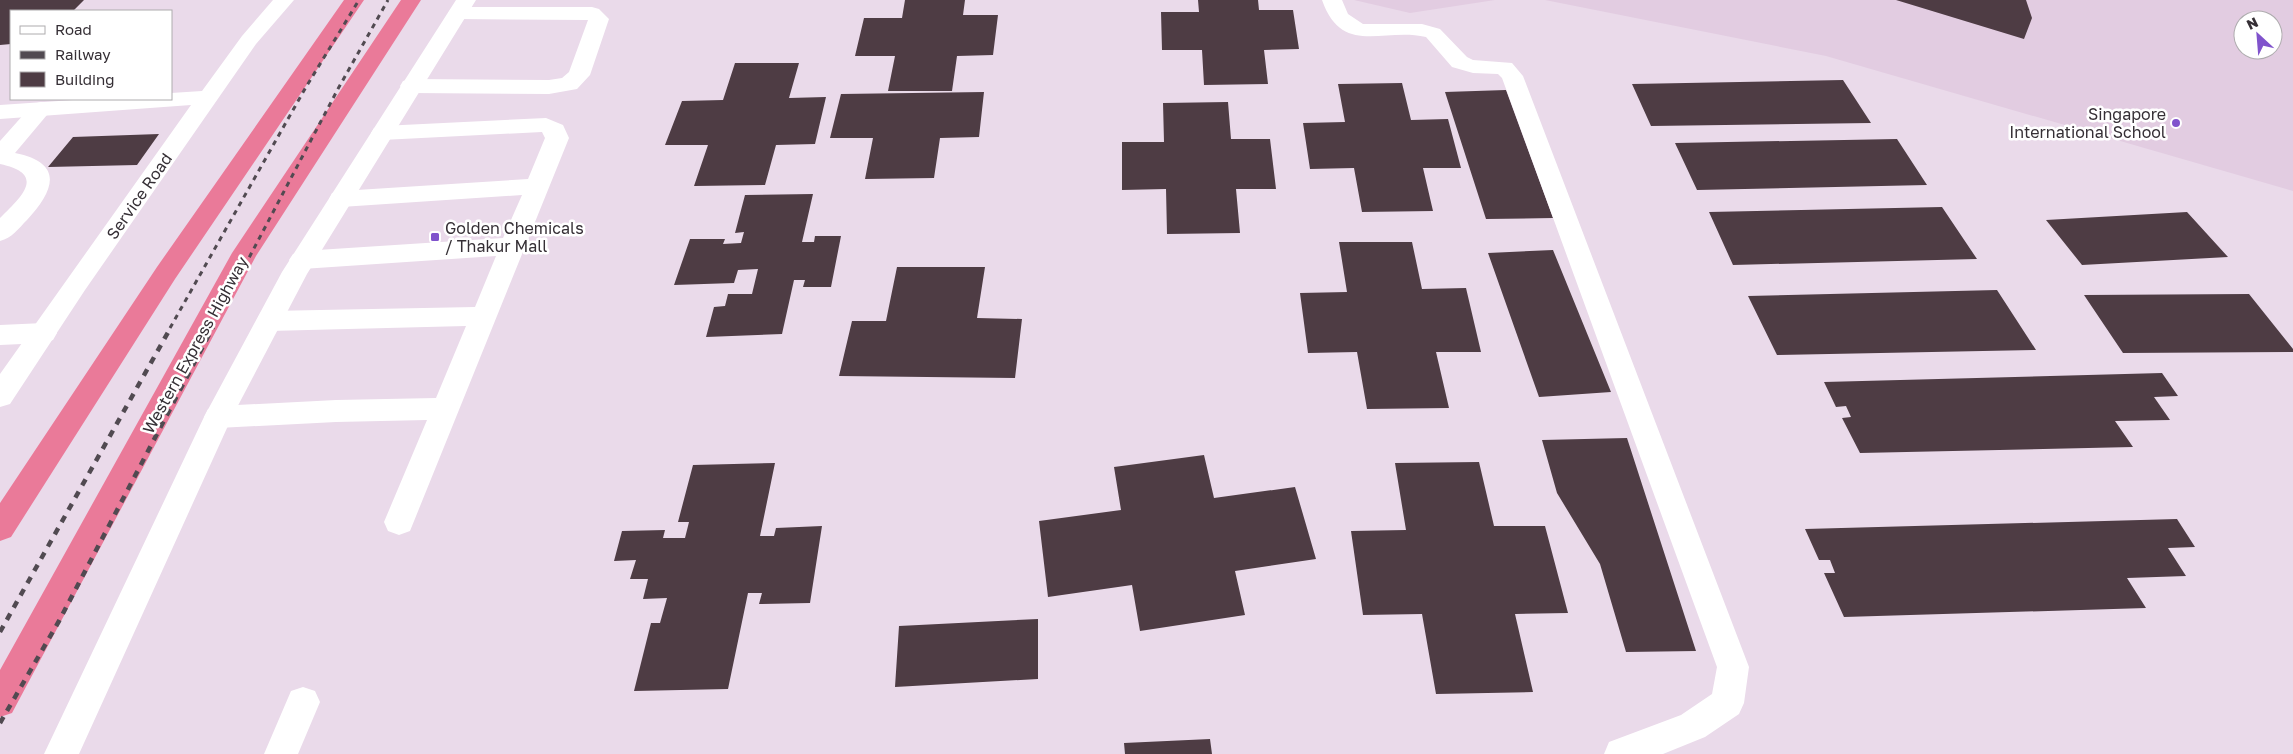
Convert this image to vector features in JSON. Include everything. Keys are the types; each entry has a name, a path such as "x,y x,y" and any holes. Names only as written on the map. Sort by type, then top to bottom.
{"highway":[{"path":"0,528 166,273 354,0"},
{"name":"Western Express Highway","path":"0,702 245,253 411,0"}],"main road":[{"name":"Service Road","path":"0,396 208,97 249,40 284,0"},
{"path":"1332,0 1339,17 1351,27 1366,30 1425,30 1436,34 1454,59 1464,66 1504,68 1512,76 1733,667 1727,703 1693,726 1621,754"},
{"path":"61,754 218,417 269,321 302,260 411,86 462,6 592,13 599,19 579,75 569,84 549,87 411,86"},
{"path":"172,100 208,97"},
{"path":"0,112 166,100"},
{"path":"0,156 41,109"},
{"path":"382,133 546,125 555,130 557,138 399,522"},
{"path":"0,156 18,159 30,164 39,178 38,188 34,197 0,233"},
{"path":"341,199 537,186"},
{"path":"302,260 513,246"},
{"path":"269,321 484,316"},
{"path":"0,335 44,333"},
{"path":"218,417 336,411 446,409"},
{"path":"281,754 303,702"}],"shaded area":[{"path":"1354,0 1495,0 1410,13"},
{"name":"Singapore International School","path":"1545,0 2293,0 2293,191 1826,56"}],"building":[{"path":"0,0 84,0 74,10 10,10 10,44 0,45"},
{"path":"905,0 965,0 963,15 998,15 993,55 957,56 952,91 888,91 895,56 855,56 864,18 902,18"},
{"path":"1198,0 1258,0 1259,10 1293,10 1299,49 1264,50 1268,84 1204,85 1202,50 1162,50 1161,12 1199,12"},
{"path":"1896,0 2026,0 2032,18 2024,39"},
{"path":"735,63 799,63 789,98 826,97 815,144 776,145 765,185 694,186 708,145 665,145 682,101 723,100"},
{"path":"1843,80 1871,123 1651,126 1632,84"},
{"path":"1402,83 1411,120 1448,119 1461,168 1423,168 1433,211 1362,212 1354,168 1310,169 1303,123 1345,122 1338,84"},
{"path":"1506,90 1553,218 1486,219 1445,92"},
{"path":"984,92 979,137 940,138 934,178 865,179 873,138 830,138 841,94"},
{"path":"1228,102 1231,139 1270,139 1276,189 1236,189 1240,233 1167,234 1166,189 1122,190 1122,142 1164,142 1163,103"},
{"path":"159,134 137,165 48,167 73,137"},
{"path":"1897,139 1927,185 1697,190 1675,143"},
{"path":"813,194 802,242 814,242 815,236 841,236 831,287 803,287 805,280 794,280 782,334 706,337 714,307 725,306 728,294 752,294 758,269 738,270 734,283 674,285 690,239 725,239 723,244 741,243 744,232 735,233 745,195"},
{"path":"1942,207 1977,259 1733,265 1709,212"},
{"path":"2187,212 2228,257 2082,265 2046,220"},
{"path":"1339,242 1412,242 1422,289 1466,288 1481,352 1436,352 1449,408 1367,409 1357,352 1308,353 1300,293 1347,292"},
{"path":"1553,250 1611,392 1539,397 1488,253"},
{"path":"897,267 985,267 977,318 1022,319 1015,378 839,376 852,321 886,321"},
{"path":"1997,290 2036,350 1777,355 1748,296"},
{"path":"2249,294 2293,349 2293,352 2123,353 2084,295"},
{"path":"2162,373 2178,396 2154,397 2170,420 2115,421 2133,447 1860,453 1842,418 1851,417 1846,406 1836,407 1824,382"},
{"path":"1627,438 1696,651 1626,652 1600,564 1557,493 1542,440"},
{"path":"1204,455 1214,498 1295,487 1316,559 1235,571 1245,615 1140,631 1132,585 1048,597 1039,521 1121,510 1114,467"},
{"path":"1479,462 1494,526 1545,526 1568,613 1515,614 1533,692 1436,694 1422,614 1363,615 1351,531 1406,530 1395,463"},
{"path":"775,463 760,536 774,536 776,528 822,526 810,603 759,604 762,593 748,593 728,689 634,691 651,623 660,623 667,598 643,599 648,579 630,579 636,560 614,561 622,531 665,530 663,538 685,538 689,522 678,522 693,465"},
{"path":"2177,519 2195,547 2168,548 2186,576 2127,578 2146,608 1844,617 1824,573 1835,573 1830,560 1819,560 1805,529"},
{"path":"1038,619 1038,679 895,687 899,626"},
{"path":"1210,739 1212,754 1125,754 1124,743"}],"railway":[{"path":"170,328 306,87 359,0"},
{"path":"212,328 339,87 388,0"},
{"path":"0,632 171,327"},
{"path":"0,723 59,621 213,327"}],"place":[{"name":"Singapore International School","path":"2176,123"},
{"name":"Golden Chemicals / Thakur Mall","path":"435,237"}]}
